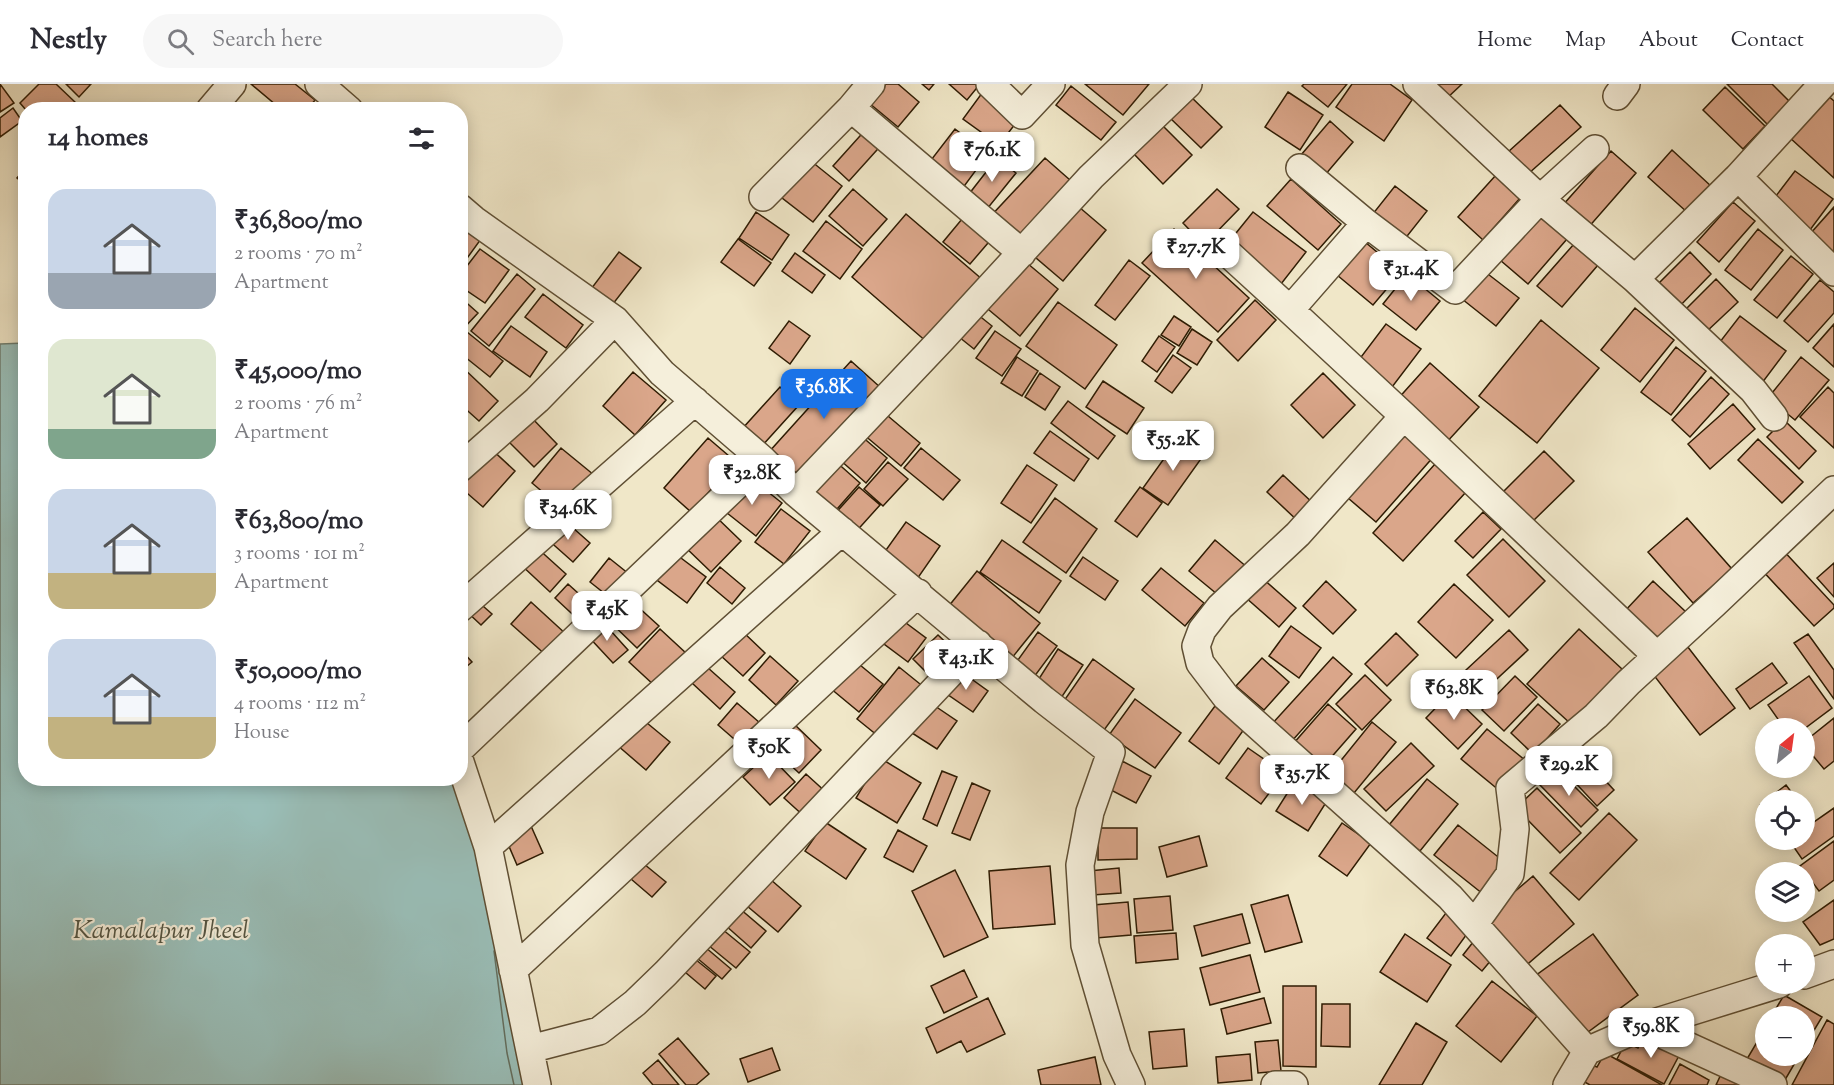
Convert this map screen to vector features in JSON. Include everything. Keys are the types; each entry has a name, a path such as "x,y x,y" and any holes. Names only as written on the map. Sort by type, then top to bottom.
{"street":[{"path":"217,102 232,84"},
{"path":"762,197 851,108 871,84"},
{"path":"990,84 1022,115 1051,84"},
{"path":"796,493 1091,177 1188,84"},
{"path":"1417,84 1540,199 1635,279 1753,390 1774,417"},
{"path":"1635,279 1738,177 1823,84"},
{"path":"851,108 1022,253"},
{"path":"1300,168 1366,223 1455,290 1540,199 1595,149"},
{"path":"1738,177 1834,272"},
{"path":"468,215 615,320 662,373 763,460 796,493 1044,700 1111,752 1090,812 1080,865 1085,945 1117,1055 1131,1085"},
{"path":"1290,310 1366,223"},
{"path":"1230,255 1657,656"},
{"path":"468,461 537,399 615,320"},
{"path":"468,602 695,401"},
{"path":"1404,416 1298,534 1220,607 1202,630 1196,645 1200,663 1226,697 1450,897 1587,1051"},
{"path":"468,741 763,460"},
{"path":"1474,923 1510,874 1515,829 1510,788 1596,716 1834,490"},
{"path":"488,847 842,531"},
{"path":"513,970 918,593"},
{"path":"530,1049 598,1031 634,1003 666,973 978,644"},
{"path":"468,786 488,847 537,1085"},
{"path":"1815,971 1834,964"},
{"path":"1567,1085 1587,1051 1644,1026 1755,991"},
{"path":"1644,1026 1773,1085"},
{"path":"1275,1085 1294,1085"}],"water":[{"name":"Kamalapur Jheel","path":"18,343 18,786 462,786 537,1085 0,1085 0,344"}],"building":[{"path":"0,84 14,103 0,112"},
{"path":"39,84 56,84 75,102 21,102"},
{"path":"66,84 91,84 79,97"},
{"path":"251,84 295,84 315,100 313,102 272,102"},
{"path":"886,84 898,84 919,102 898,127 869,103"},
{"path":"922,84 934,84 929,90"},
{"path":"949,84 980,84 967,100"},
{"path":"1085,84 1149,84 1123,115"},
{"path":"1304,84 1347,84 1328,107 1302,86"},
{"path":"1352,84 1390,84 1412,100 1384,141 1336,107"},
{"path":"1429,84 1462,84 1445,100"},
{"path":"1727,84 1772,84 1793,105 1770,127"},
{"path":"1071,86 1116,122 1101,140 1056,105"},
{"path":"1725,87 1765,126 1743,149 1703,110"},
{"path":"985,89 1022,115 999,145 963,119"},
{"path":"1288,92 1323,115 1300,150 1265,127"},
{"path":"1188,94 1222,127 1201,148 1167,115"},
{"path":"1827,95 1834,101 1834,178 1789,137"},
{"path":"1560,105 1581,127 1528,174 1508,152"},
{"path":"13,108 18,115 18,124 0,137 0,118"},
{"path":"1330,121 1353,142 1325,175 1301,155"},
{"path":"1162,125 1192,155 1163,184 1133,153"},
{"path":"868,127 885,141 849,181 833,166"},
{"path":"955,129 988,154 962,189 928,164"},
{"path":"1672,150 1712,187 1688,213 1648,177"},
{"path":"1611,151 1636,173 1587,229 1562,206"},
{"path":"806,157 842,186 813,222 777,194"},
{"path":"997,158 1016,173 987,209 969,194"},
{"path":"1045,158 1070,180 1014,242 988,219"},
{"path":"1795,171 1833,199 1807,234 1769,205"},
{"path":"1496,175 1521,197 1483,240 1458,217"},
{"path":"1291,179 1341,224 1318,250 1267,206"},
{"path":"1395,186 1427,211 1404,240 1372,215"},
{"path":"853,189 887,219 863,246 829,216"},
{"path":"1217,189 1239,209 1204,245 1183,223"},
{"path":"1072,201 1106,230 1063,281 1029,252"},
{"path":"1733,202 1755,221 1719,262 1697,242"},
{"path":"1834,207 1834,255 1810,234"},
{"path":"756,212 789,235 772,260 739,238"},
{"path":"1253,212 1306,252 1281,284 1228,243"},
{"path":"967,213 994,236 970,264 943,242"},
{"path":"906,214 983,280 928,343 852,277"},
{"path":"1540,214 1567,239 1528,284 1500,260"},
{"path":"826,221 862,249 840,279 803,251"},
{"path":"1174,229 1249,298 1218,332 1142,263"},
{"path":"1758,229 1783,250 1751,290 1725,270"},
{"path":"468,230 481,239 468,257"},
{"path":"738,239 771,263 754,286 721,262"},
{"path":"1365,242 1401,272 1373,305 1337,275"},
{"path":"1574,244 1598,265 1562,307 1537,286"},
{"path":"480,249 509,270 485,303 468,291 468,265"},
{"path":"619,252 641,268 609,309 588,293"},
{"path":"1690,252 1711,274 1675,311 1653,289"},
{"path":"795,253 825,275 812,293 782,271"},
{"path":"1791,256 1813,274 1777,318 1754,300"},
{"path":"1021,258 1058,289 1020,336 983,305"},
{"path":"1129,260 1150,276 1115,320 1095,305"},
{"path":"1484,271 1519,298 1496,326 1462,299"},
{"path":"517,274 535,289 489,346 471,331"},
{"path":"1407,274 1440,301 1416,330 1383,304"},
{"path":"1716,279 1738,302 1705,333 1684,311"},
{"path":"1820,280 1834,292 1834,313 1808,342 1784,321"},
{"path":"543,294 583,325 566,348 525,317"},
{"path":"1255,300 1276,320 1238,361 1217,340"},
{"path":"1058,302 1117,345 1085,389 1026,346"},
{"path":"468,304 478,313 468,324"},
{"path":"1635,308 1674,340 1640,382 1601,350"},
{"path":"972,310 992,326 974,349 954,333"},
{"path":"1174,316 1191,327 1179,346 1161,335"},
{"path":"1740,316 1786,351 1762,383 1716,347"},
{"path":"1541,320 1599,368 1537,443 1479,396"},
{"path":"789,321 810,336 790,364 769,348"},
{"path":"1386,324 1421,349 1389,391 1355,365"},
{"path":"1834,324 1834,367 1813,348"},
{"path":"511,326 547,352 530,377 493,351"},
{"path":"1192,329 1212,342 1197,365 1177,353"},
{"path":"995,331 1021,349 1002,376 976,358"},
{"path":"468,333 503,361 490,377 468,359"},
{"path":"1159,336 1175,347 1157,372 1142,361"},
{"path":"1676,347 1706,371 1671,415 1641,392"},
{"path":"1173,355 1191,368 1172,393 1155,381"},
{"path":"1017,357 1038,371 1022,396 1001,383"},
{"path":"1801,357 1829,380 1795,420 1768,398"},
{"path":"851,361 881,388 798,480 768,453"},
{"path":"1430,363 1479,407 1445,444 1396,401"},
{"path":"633,372 666,400 635,435 603,406"},
{"path":"468,373 498,401 479,421 468,411"},
{"path":"1040,373 1060,387 1045,410 1025,397"},
{"path":"1323,373 1355,405 1323,438 1291,405"},
{"path":"1711,377 1729,394 1690,437 1672,420"},
{"path":"1103,381 1144,408 1127,434 1086,407"},
{"path":"780,387 799,405 761,447 742,429"},
{"path":"1828,387 1834,393 1834,448 1800,417"},
{"path":"1068,401 1115,436 1098,459 1051,423"},
{"path":"1733,404 1755,429 1710,469 1688,444"},
{"path":"882,411 920,443 901,466 863,434"},
{"path":"529,415 557,444 534,467 505,438"},
{"path":"1784,420 1816,451 1799,469 1767,437"},
{"path":"1400,424 1435,455 1376,522 1341,492"},
{"path":"1050,431 1089,459 1074,481 1034,453"},
{"path":"860,435 887,458 866,483 839,459"},
{"path":"708,438 736,462 691,512 664,488"},
{"path":"1178,439 1203,456 1168,505 1143,488"},
{"path":"1758,439 1803,482 1782,503 1738,460"},
{"path":"488,446 515,471 483,507 468,494 468,468"},
{"path":"561,448 594,475 564,510 532,483"},
{"path":"921,448 960,480 943,500 904,468"},
{"path":"1544,451 1574,481 1532,522 1502,493"},
{"path":"834,460 860,483 830,517 804,494"},
{"path":"888,462 908,479 883,506 864,489"},
{"path":"1435,464 1466,492 1403,561 1373,533"},
{"path":"1027,465 1057,485 1031,523 1001,503"},
{"path":"1283,475 1316,506 1300,523 1267,492"},
{"path":"748,476 782,503 756,536 722,509"},
{"path":"859,487 880,505 853,535 832,517"},
{"path":"1140,487 1162,503 1137,537 1115,521"},
{"path":"1055,498 1097,529 1066,573 1023,542"},
{"path":"781,509 810,531 784,564 755,542"},
{"path":"1483,512 1501,529 1473,558 1455,541"},
{"path":"712,513 741,541 711,572 682,544"},
{"path":"1687,518 1732,569 1693,603 1648,552"},
{"path":"563,519 590,543 573,562 546,538"},
{"path":"906,522 940,546 915,582 881,557"},
{"path":"1503,539 1545,581 1509,617 1467,575"},
{"path":"1002,540 1061,581 1039,613 980,572"},
{"path":"1215,540 1248,568 1223,599 1189,571"},
{"path":"535,546 566,574 550,592 519,563"},
{"path":"1780,547 1834,605 1834,608 1814,626 1759,567"},
{"path":"673,552 706,577 687,603 653,577"},
{"path":"1083,557 1118,581 1105,600 1070,576"},
{"path":"609,558 629,574 609,597 590,582"},
{"path":"1834,563 1834,597 1817,578"},
{"path":"720,567 745,588 732,604 707,583"},
{"path":"1161,568 1204,603 1185,626 1142,590"},
{"path":"977,571 1040,623 1007,664 944,612"},
{"path":"1262,578 1296,608 1279,627 1245,597"},
{"path":"1326,581 1356,610 1333,634 1303,606"},
{"path":"1653,581 1686,612 1654,644 1623,613"},
{"path":"568,584 598,611 584,625 555,598"},
{"path":"1454,584 1493,620 1456,658 1418,622"},
{"path":"625,595 659,626 637,648 604,616"},
{"path":"475,599 492,614 481,625 468,613 468,607"},
{"path":"531,602 567,635 548,657 511,624"},
{"path":"898,617 926,638 908,662 880,641"},
{"path":"601,620 628,650 613,663 586,634"},
{"path":"1291,626 1321,648 1299,678 1269,656"},
{"path":"660,629 687,654 656,687 629,662"},
{"path":"1579,629 1622,669 1571,724 1527,684"},
{"path":"1509,630 1528,650 1485,690 1466,670"},
{"path":"742,631 765,653 743,676 720,655"},
{"path":"1038,632 1057,646 1031,681 1013,667"},
{"path":"1396,633 1418,655 1387,686 1365,664"},
{"path":"1808,634 1834,670 1834,699 1794,643"},
{"path":"938,635 958,654 933,679 913,659"},
{"path":"1684,642 1735,708 1700,735 1649,669"},
{"path":"1058,649 1083,665 1059,701 1035,685"},
{"path":"770,656 798,681 776,705 749,680"},
{"path":"1333,657 1352,674 1291,742 1271,725"},
{"path":"1262,658 1289,682 1264,710 1236,686"},
{"path":"1093,659 1134,689 1099,737 1059,708"},
{"path":"854,660 883,684 859,712 830,688"},
{"path":"1772,663 1787,683 1750,709 1736,689"},
{"path":"707,667 735,692 720,709 692,683"},
{"path":"899,667 925,688 883,740 857,719"},
{"path":"959,670 988,691 973,712 944,692"},
{"path":"1365,675 1391,700 1362,730 1336,704"},
{"path":"1515,676 1537,697 1504,731 1482,710"},
{"path":"1809,676 1832,708 1815,721 1815,718 1777,718 1768,705"},
{"path":"1450,693 1482,724 1458,749 1426,718"},
{"path":"1135,699 1181,733 1155,768 1109,735"},
{"path":"737,703 760,723 741,745 718,725"},
{"path":"932,704 957,721 937,749 912,733"},
{"path":"1328,704 1356,729 1321,769 1293,744"},
{"path":"1538,704 1560,724 1533,754 1511,733"},
{"path":"1215,706 1245,728 1219,764 1189,741"},
{"path":"641,718 670,742 646,770 617,745"},
{"path":"1834,718 1834,761 1824,769 1815,758 1815,733"},
{"path":"1372,722 1396,742 1354,793 1330,774"},
{"path":"794,724 821,750 799,773 772,748"},
{"path":"1487,729 1526,761 1500,791 1461,759"},
{"path":"1411,743 1434,766 1386,811 1364,789"},
{"path":"1573,746 1614,790 1597,806 1556,762"},
{"path":"1248,748 1284,773 1261,804 1226,778"},
{"path":"768,754 795,782 770,805 743,777"},
{"path":"880,758 921,783 897,823 856,798"},
{"path":"1122,761 1151,776 1136,803 1107,788"},
{"path":"1556,768 1598,810 1581,827 1539,784"},
{"path":"942,771 957,777 937,826 923,819"},
{"path":"806,774 828,794 806,818 784,798"},
{"path":"1427,779 1458,804 1420,851 1389,825"},
{"path":"1295,781 1327,801 1308,831 1276,811"},
{"path":"972,783 990,791 970,840 952,833"},
{"path":"1786,785 1790,790 1780,790"},
{"path":"1537,788 1581,833 1560,853 1516,808"},
{"path":"1834,808 1834,836 1815,850 1815,821"},
{"path":"1609,813 1637,840 1579,900 1550,873"},
{"path":"825,822 866,849 846,879 805,851"},
{"path":"1342,823 1371,843 1347,876 1319,856"},
{"path":"1458,825 1507,864 1483,894 1434,855"},
{"path":"531,826 543,853 517,865 505,837"},
{"path":"1098,828 1137,828 1137,859 1098,860"},
{"path":"898,830 927,846 913,872 884,857"},
{"path":"1199,836 1207,866 1167,877 1159,847"},
{"path":"1834,841 1834,880 1819,891 1815,886 1815,862 1805,862"},
{"path":"1796,850 1815,850 1802,859"},
{"path":"644,864 666,882 652,897 631,879"},
{"path":"1050,866 1055,924 993,929 989,871"},
{"path":"1119,868 1121,893 1092,895 1089,871"},
{"path":"955,870 988,937 944,957 912,891"},
{"path":"1533,876 1574,924 1522,969 1480,921"},
{"path":"770,879 801,906 778,932 747,906"},
{"path":"1288,895 1302,942 1265,952 1251,905"},
{"path":"1170,896 1173,930 1137,933 1134,899"},
{"path":"1834,900 1834,939 1820,945 1815,934 1812,934 1803,922 1815,922 1815,913"},
{"path":"1128,902 1131,935 1096,938 1093,905"},
{"path":"739,908 766,931 751,948 725,925"},
{"path":"1449,909 1472,927 1451,956 1427,938"},
{"path":"1242,914 1250,943 1202,956 1194,926"},
{"path":"722,929 750,952 736,968 708,945"},
{"path":"1176,933 1178,959 1136,963 1134,936"},
{"path":"1405,934 1451,965 1427,1002 1380,972"},
{"path":"1593,934 1638,995 1580,1038 1535,976"},
{"path":"1477,937 1497,953 1482,971 1463,955"},
{"path":"705,947 731,969 722,979 697,958"},
{"path":"690,955 716,976 705,989 679,967"},
{"path":"1250,955 1260,992 1210,1005 1200,968"},
{"path":"964,970 977,997 944,1013 931,986"},
{"path":"1492,981 1537,1016 1501,1062 1456,1026"},
{"path":"1283,986 1316,986 1316,1067 1283,1066"},
{"path":"1784,995 1803,1006 1778,1006"},
{"path":"988,998 1005,1034 967,1052 961,1041 937,1053 926,1028"},
{"path":"1264,998 1271,1023 1227,1034 1221,1009"},
{"path":"1322,1004 1350,1004 1350,1047 1321,1046"},
{"path":"1815,1013 1822,1017 1815,1029"},
{"path":"1827,1020 1834,1024 1834,1085 1792,1085 1802,1066 1815,1066 1815,1042"},
{"path":"1416,1023 1447,1042 1422,1085 1379,1085"},
{"path":"1184,1029 1187,1066 1153,1069 1149,1032"},
{"path":"678,1038 709,1074 696,1085 686,1085 659,1054"},
{"path":"1643,1039 1682,1050 1664,1084 1617,1059 1626,1042 1638,1048"},
{"path":"1278,1040 1281,1071 1258,1073 1255,1042"},
{"path":"1755,1046 1755,1066 1793,1066 1782,1085 1744,1064"},
{"path":"772,1048 780,1070 748,1082 740,1059"},
{"path":"1605,1053 1662,1085 1590,1085 1581,1080 1590,1064 1597,1067"},
{"path":"1250,1054 1252,1080 1218,1083 1216,1057"},
{"path":"1095,1057 1101,1085 1041,1085 1038,1070"},
{"path":"658,1060 679,1085 653,1085 643,1073"},
{"path":"1680,1064 1709,1080 1707,1085 1669,1085"},
{"path":"1723,1070 1745,1085 1716,1085"}]}
